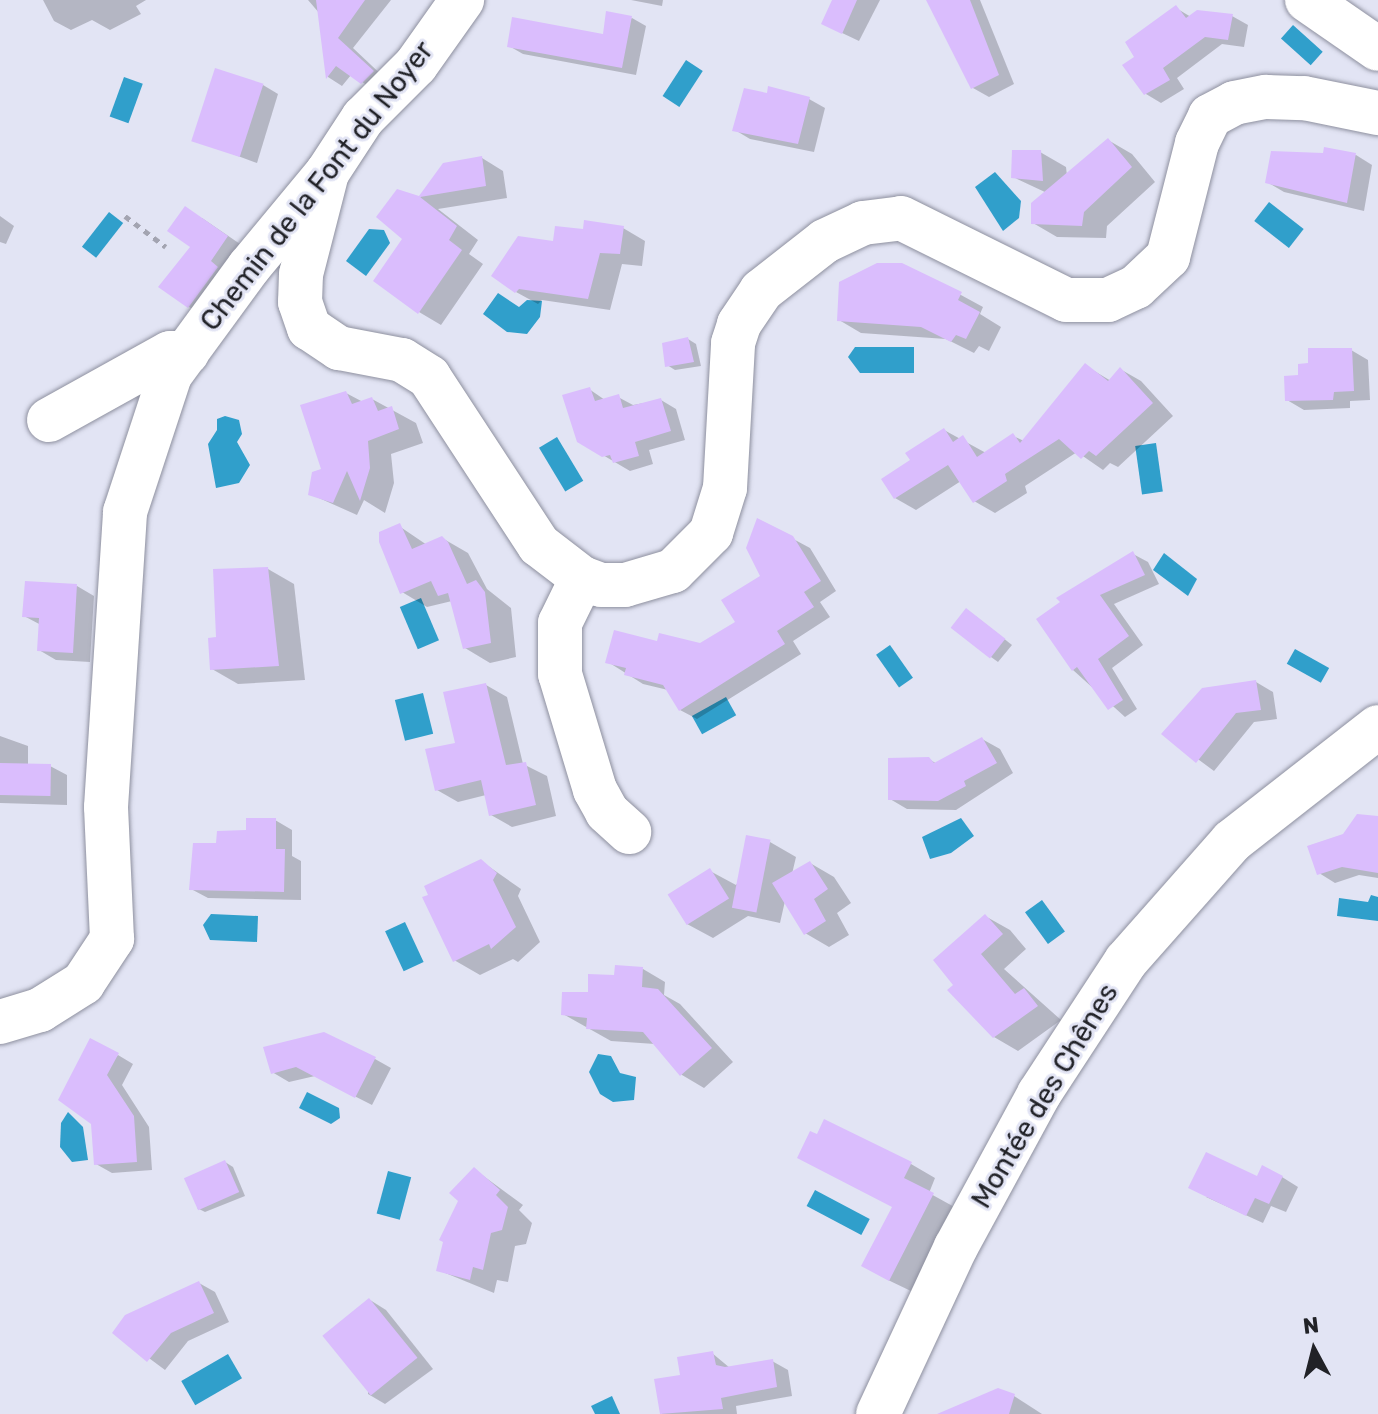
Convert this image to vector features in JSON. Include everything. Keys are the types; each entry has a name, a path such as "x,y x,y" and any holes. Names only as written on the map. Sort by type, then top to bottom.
{"street":[{"name":"Chemin de la Font du Noyer","path":"0,1022 40,1010 83,983 112,939 106,807 125,512 170,375 327,173 363,118 416,65 462,0"},
{"path":"1307,0 1378,49"},
{"path":"327,173 301,274 300,302 309,328 339,348 402,360 429,377 539,545 582,578 601,585 625,585 673,571 711,533 725,488 733,343 739,324 761,291 825,241 863,223 901,218 1066,300 1108,300 1136,287 1168,257 1197,143 1210,116 1234,103 1266,97 1304,98 1378,113"},
{"path":"49,420 170,353 187,353"},
{"path":"582,578 560,623 560,674 595,790 607,812 629,832"},
{"name":"Montée des Chênes","path":"878,1414 956,1247 1039,1094 1126,961 1232,841 1378,727"}],"path":[{"path":"125,216 166,247"}],"water":[{"path":"1293,25 1323,52 1311,65 1281,38"},
{"path":"686,60 703,71 679,107 663,96"},
{"path":"124,77 143,84 128,123 110,116"},
{"path":"995,172 1021,201 1019,218 1003,231 975,187"},
{"path":"1269,202 1304,229 1289,248 1254,221"},
{"path":"109,212 123,223 96,258 82,247"},
{"path":"369,229 384,230 390,243 366,276 346,261"},
{"path":"498,293 519,307 527,300 542,301 540,317 527,334 507,332 483,314"},
{"path":"855,347 914,347 914,373 860,373 848,357"},
{"path":"225,416 239,420 242,434 237,442 250,465 239,483 216,488 208,444 217,430 217,419"},
{"path":"557,437 583,481 565,492 539,448"},
{"path":"1156,443 1163,492 1142,494 1135,446"},
{"path":"1164,553 1197,579 1188,596 1153,570"},
{"path":"421,598 439,640 418,649 400,607"},
{"path":"890,645 913,678 899,688 876,655"},
{"path":"1295,649 1329,668 1321,683 1287,664"},
{"path":"423,693 433,734 405,741 395,700"},
{"path":"726,697 736,715 702,734 692,716"},
{"path":"961,818 974,836 951,853 930,859 922,837"},
{"path":"1371,895 1378,897 1378,921 1337,916 1339,898 1368,902"},
{"path":"1042,900 1065,932 1048,944 1025,912"},
{"path":"211,914 258,916 257,942 210,940 203,925"},
{"path":"405,922 424,962 404,971 385,931"},
{"path":"598,1054 611,1056 620,1073 636,1077 634,1100 613,1102 600,1094 589,1072"},
{"path":"307,1092 339,1108 340,1118 331,1124 299,1108"},
{"path":"68,1112 83,1127 88,1160 72,1162 60,1147 61,1123"},
{"path":"388,1171 411,1177 400,1220 377,1214"},
{"path":"815,1190 870,1219 861,1235 807,1206"},
{"path":"228,1354 242,1378 195,1405 181,1381"},
{"path":"612,1396 620,1414 595,1414 591,1406"}],"building":[{"path":"316,0 365,0 338,38 374,71 361,84 336,66 326,79"},
{"path":"832,0 857,0 842,34 821,24"},
{"path":"926,0 970,0 999,75 971,89"},
{"path":"1176,5 1186,18 1197,10 1233,14 1228,40 1205,37 1163,68 1170,80 1144,95 1122,65 1134,57 1125,42"},
{"path":"606,11 632,16 622,68 507,47 512,17 603,34"},
{"path":"215,68 264,84 240,157 191,141"},
{"path":"768,86 810,97 798,144 732,131 744,88 767,93"},
{"path":"1108,138 1132,167 1084,212 1082,226 1031,224 1031,203"},
{"path":"1324,147 1356,153 1347,203 1265,183 1271,151 1323,153"},
{"path":"1012,150 1041,150 1043,181 1011,178"},
{"path":"482,156 486,186 420,197 457,226 449,240 462,250 418,314 373,281 402,239 376,217 397,189 419,196 443,163"},
{"path":"185,206 228,236 211,261 218,267 188,308 158,287 190,247 167,231"},
{"path":"584,220 624,226 620,254 600,253 588,299 519,289 515,293 491,276 518,236 553,241 555,226 583,229"},
{"path":"877,263 902,263 962,292 958,300 980,312 966,339 956,335 951,342 921,327 837,321 839,282"},
{"path":"688,337 694,362 665,367 662,343"},
{"path":"1308,348 1352,348 1354,391 1334,392 1333,400 1285,401 1284,376 1298,375 1298,364 1308,363"},
{"path":"1085,363 1108,381 1120,367 1153,403 1096,456 1089,451 1081,459 1059,439 1005,474 1007,481 973,503 948,465 894,499 881,479 910,460 905,453 944,428 953,442 963,435 977,457 1013,433 1020,443"},
{"path":"590,387 595,401 619,394 623,408 661,398 671,431 635,442 639,456 613,463 610,455 602,457 577,442 562,395"},
{"path":"346,391 352,404 372,397 378,411 392,406 399,429 368,441 370,468 360,501 347,471 333,503 308,495 312,472 321,469 300,405"},
{"path":"757,518 793,536 821,581 804,592 814,607 777,631 785,644 679,711 663,685 624,675 626,668 605,663 614,630 657,641 659,633 700,643 735,622 721,600 760,576 746,548"},
{"path":"400,523 412,549 442,536 448,542 467,584 476,580 485,592 491,643 463,649 448,593 438,596 431,581 400,594 379,542 379,532"},
{"path":"1133,551 1145,575 1100,595 1129,636 1098,659 1123,700 1108,710 1077,667 1072,671 1036,619 1060,602 1056,598"},
{"path":"268,567 279,666 210,670 208,638 216,637 213,569"},
{"path":"25,581 77,584 73,653 37,651 39,618 22,617"},
{"path":"966,608 1005,639 990,658 951,628"},
{"path":"1256,680 1261,710 1236,713 1196,763 1161,734 1202,688"},
{"path":"486,683 506,765 526,762 536,805 489,816 481,780 435,791 425,749 455,743 443,692"},
{"path":"982,737 997,763 964,781 966,786 938,801 888,800 888,758 929,757 934,763"},
{"path":"0,763 51,764 50,796 0,795"},
{"path":"1357,814 1378,816 1378,873 1342,867 1317,875 1307,846 1343,834"},
{"path":"246,818 276,818 276,849 285,849 284,892 189,890 193,843 216,843 217,831 246,830"},
{"path":"746,835 771,840 756,912 732,908"},
{"path":"481,859 497,873 493,880 516,927 491,949 489,944 453,962 422,897 428,895 424,886"},
{"path":"810,861 828,889 814,899 826,921 804,935 772,883"},
{"path":"710,868 729,899 687,925 668,894"},
{"path":"985,914 1003,934 981,954 1015,994 1024,988 1038,1006 993,1038 947,990 953,985 933,960"},
{"path":"615,965 643,967 642,987 658,989 712,1048 680,1076 643,1032 586,1029 587,1018 561,1015 562,992 588,992 588,974 614,975"},
{"path":"324,1032 376,1057 355,1098 296,1067 271,1074 263,1047"},
{"path":"90,1038 119,1053 107,1075 134,1116 137,1162 94,1165 91,1124 58,1100"},
{"path":"824,1119 912,1162 904,1178 934,1193 889,1281 861,1266 892,1207 797,1158 810,1131 817,1134"},
{"path":"1206,1152 1257,1176 1262,1165 1283,1176 1269,1204 1255,1198 1246,1216 1188,1188"},
{"path":"225,1160 239,1192 198,1210 184,1178"},
{"path":"474,1167 500,1190 496,1195 508,1207 502,1230 491,1233 483,1270 473,1267 470,1280 436,1271 443,1242 439,1240 458,1201 449,1193"},
{"path":"199,1281 214,1313 171,1333 147,1362 112,1333 125,1315"},
{"path":"369,1298 417,1358 371,1396 322,1336"},
{"path":"713,1351 716,1365 725,1367 773,1359 777,1387 721,1398 723,1409 660,1414 654,1379 680,1375 677,1357"},
{"path":"998,1388 1015,1394 1009,1414 937,1414"}]}
